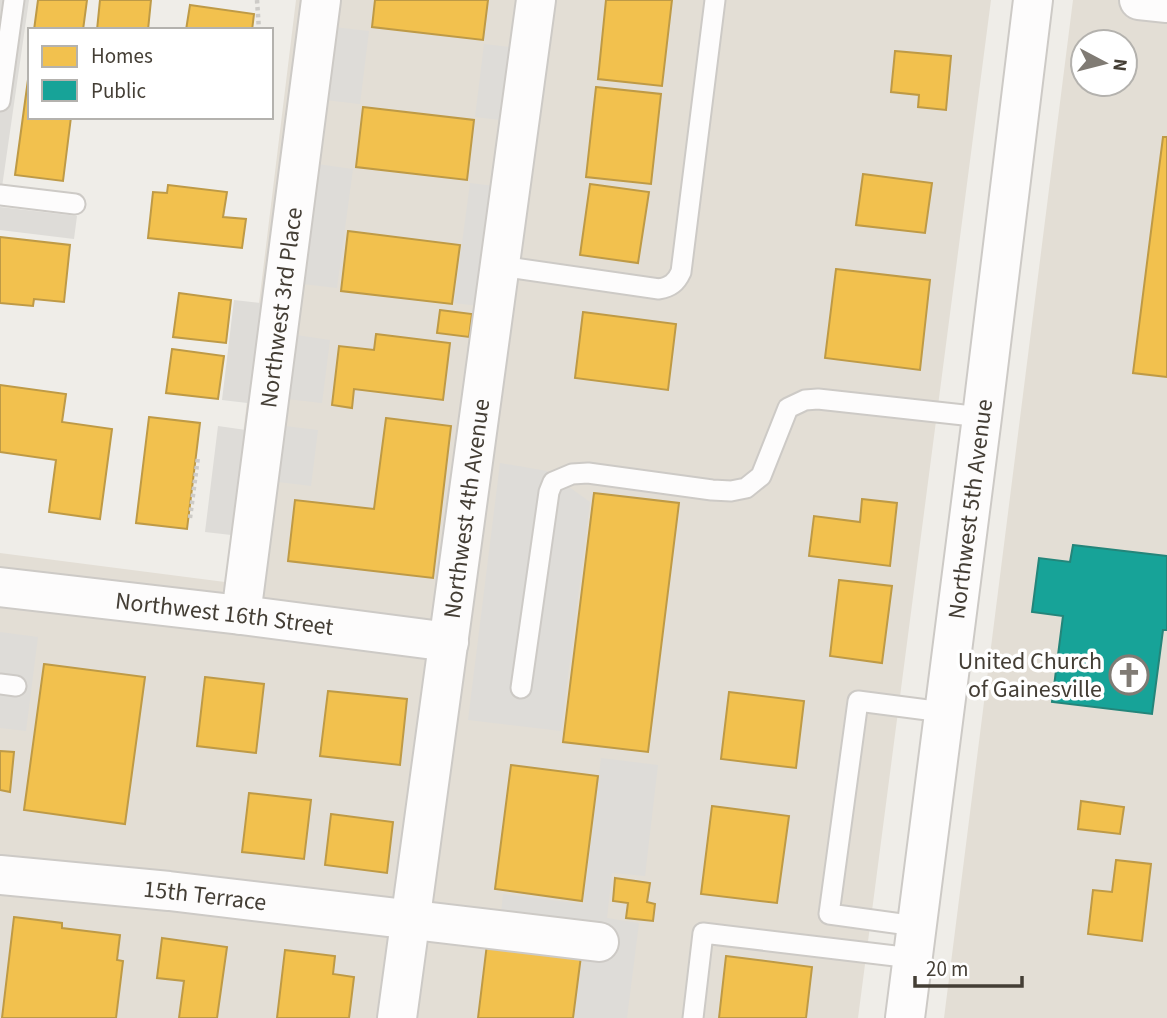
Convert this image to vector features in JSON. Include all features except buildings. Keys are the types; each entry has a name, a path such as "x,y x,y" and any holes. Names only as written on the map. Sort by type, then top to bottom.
{"street":[{"name":"Northwest 3rd Place","path":"241,615 321,0"},
{"name":"Northwest 4th Avenue","path":"397,1018 536,0"},
{"name":"Northwest 5th Avenue","path":"905,1018 1033,0"},
{"path":"1139,0 1167,3"},
{"name":"Northwest 16th Street","path":"0,587 449,642"},
{"name":"15th Terrace","path":"0,875 169,891 599,942"}],"lane":[{"path":"0,101 14,0"},
{"path":"500,266 659,289 669,287 677,281 681,272 715,0"},
{"path":"0,195 75,204"},
{"path":"521,688 549,492 553,482 572,474 588,473 712,490 731,491 746,488 761,476 788,408 805,400 818,399 982,417"},
{"path":"914,942 829,914 858,701 943,712"},
{"path":"693,1018 703,933 914,942"}],"path":[{"path":"257,0 259,28"},
{"path":"190,518 198,457"}],"shaded area":[{"path":"0,0 29,0 2,187 0,186"},
{"path":"296,0 991,0 858,1018 0,1018 0,553 225,582"},
{"path":"1073,0 1167,0 1167,1018 944,1018 1069,32 1069,98 1139,98 1139,28 1069,28"},
{"path":"334,27 369,31 360,104 326,100"},
{"path":"484,44 518,48 508,121 475,117"},
{"path":"317,164 353,169 337,288 302,284"},
{"path":"470,183 503,187 487,307 454,303"},
{"path":"0,207 77,216 74,239 0,230"},
{"path":"234,300 269,304 256,404 222,400"},
{"path":"296,335 330,340 322,403 288,399"},
{"path":"218,426 253,431 240,536 205,532"},
{"path":"285,426 318,430 311,486 278,482"},
{"path":"500,463 547,471 590,502 561,731 468,720"},
{"path":"0,632 38,637 26,731 0,728"},
{"path":"601,758 658,765 645,876 612,873 607,918 639,923 627,1018 574,1018 582,953 498,942 503,894 583,904"}],"place":[{"name":"United Church of Gainesville","path":"1129,675"}]}
